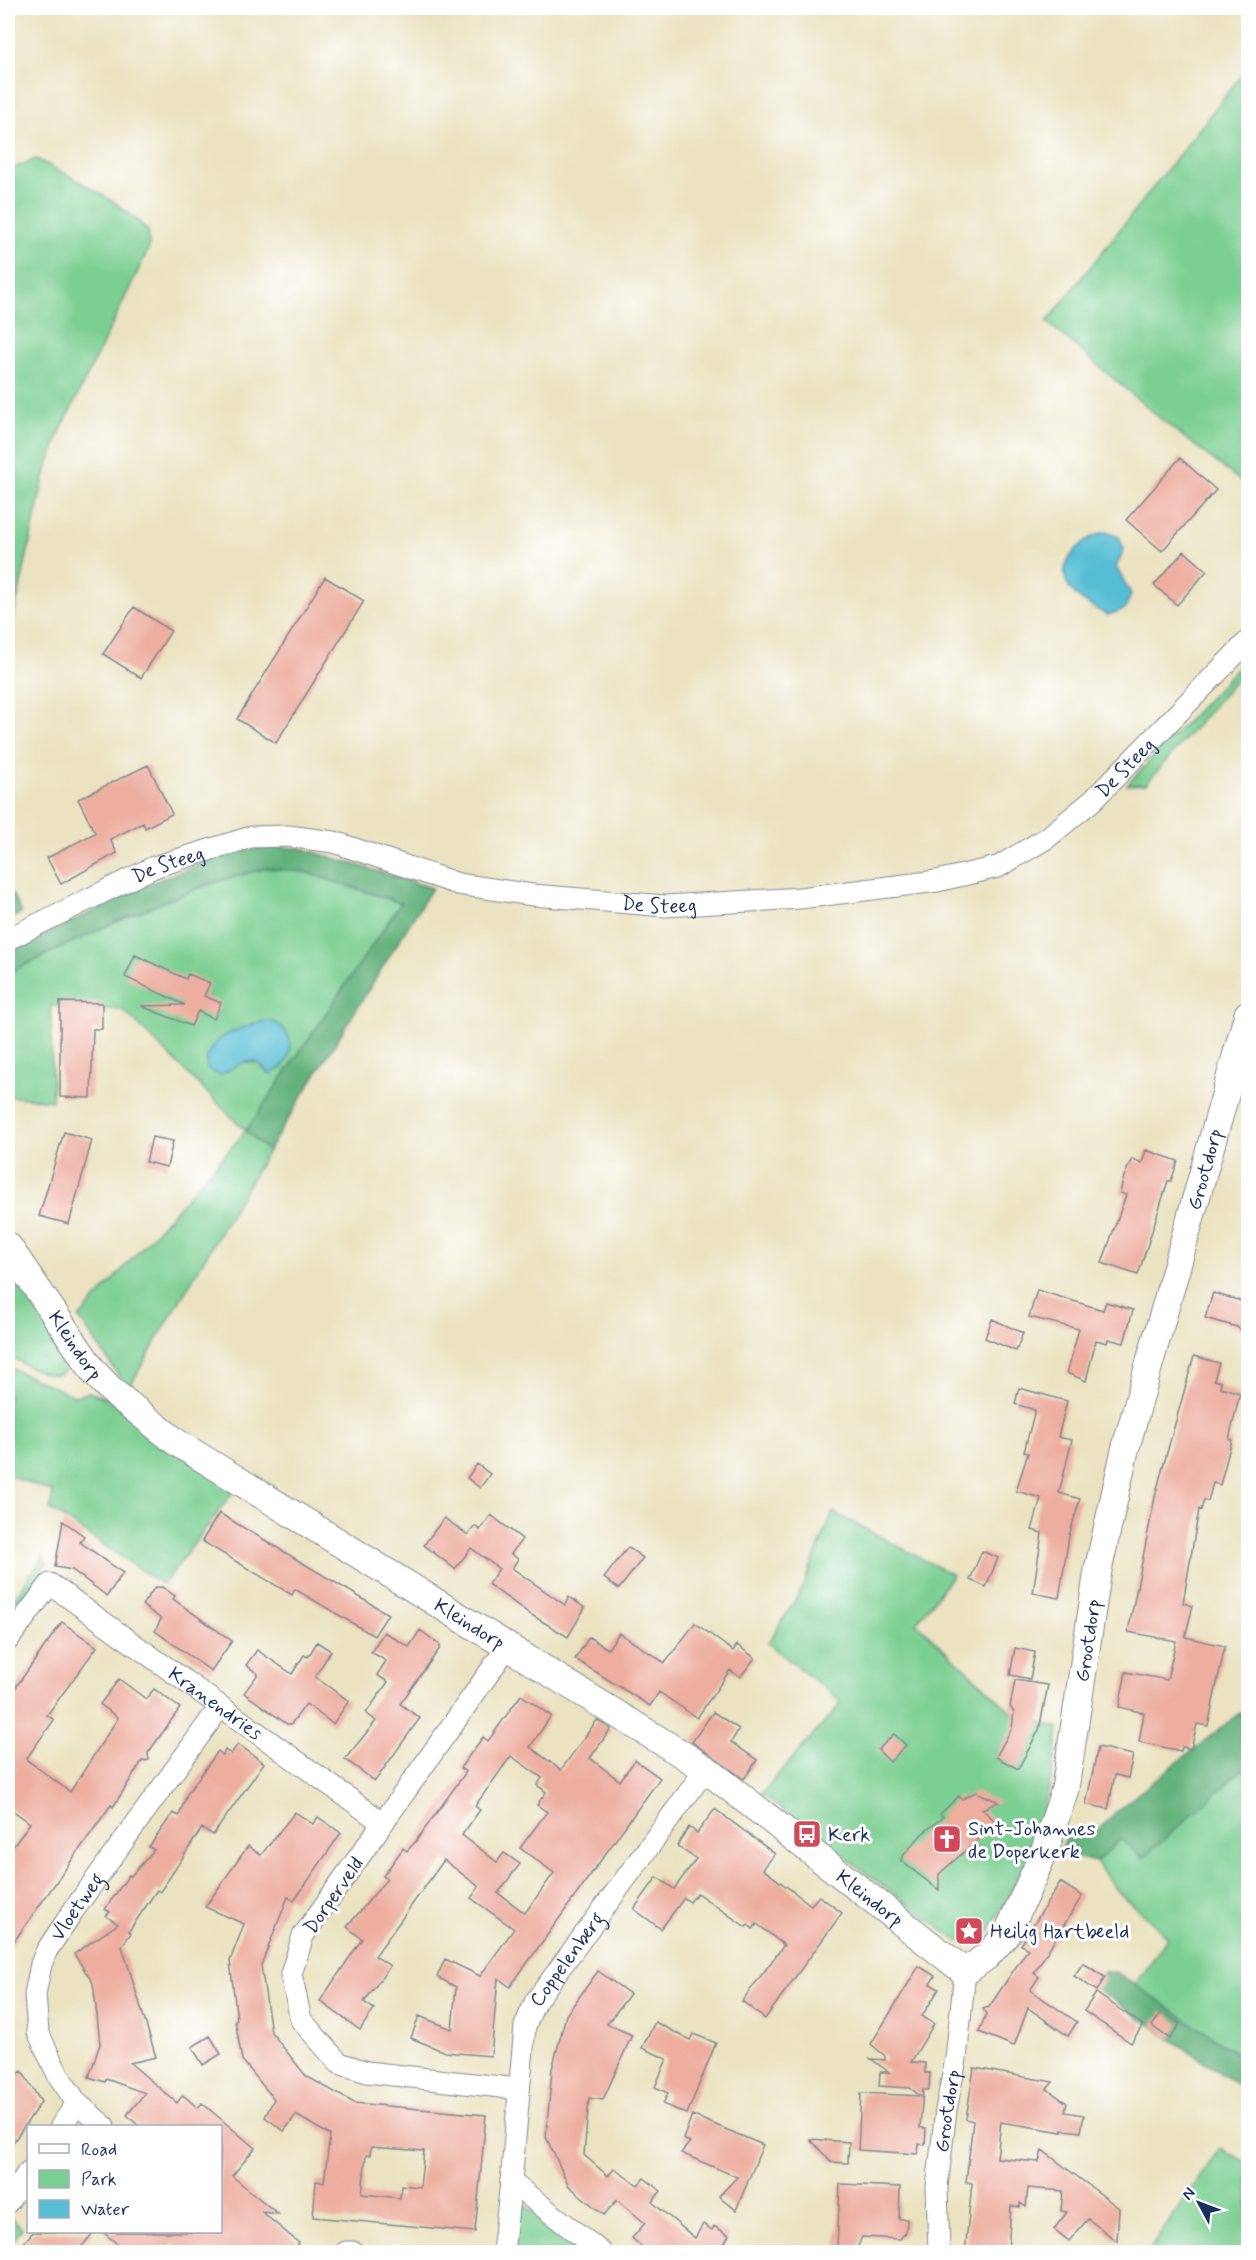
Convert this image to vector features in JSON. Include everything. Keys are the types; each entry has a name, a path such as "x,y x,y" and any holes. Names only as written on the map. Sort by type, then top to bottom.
{"street":[{"name":"De Steeg","path":"8,939 154,867 251,837 288,836 334,842 458,884 533,895 665,906 800,898 937,881 998,867 1047,838 1093,800 1248,641"},
{"name":"Grootdorp","path":"939,2253 937,2187 946,2110 956,2059 965,1972 987,1956 1007,1934 1045,1850 1065,1789 1098,1570 1125,1450 1248,1014"},
{"name":"Kleindorp","path":"8,1246 94,1372 176,1442 706,1769 965,1972"},
{"name":"Kranendries","path":"8,1640 50,1584 383,1823"},
{"name":"Dorperveld","path":"508,1646 303,1936 291,1974 301,2020 339,2063 367,2072 518,2089"},
{"name":"Vloetweg","path":"102,2125 77,2103 58,2075 38,2032 35,1995 41,1965 47,1950 73,1911 220,1707"},
{"name":"Coppelenberg","path":"503,2253 525,2026 535,2002 706,1769"},
{"path":"62,2125 77,2103"},
{"path":"8,2202 27,2174"},
{"path":"511,2182 601,2253"},
{"path":"346,2253 352,2253"}],"green space":[{"path":"1248,67 1248,487 1162,420 1047,322"},
{"path":"36,159 95,190 123,209 148,231 149,248 60,432 44,477 8,644 8,170"},
{"path":"1248,657 1248,666 1146,784 1127,785"},
{"path":"268,847 301,848 432,888 268,1151 246,1131 401,903 305,872 267,868 207,884 115,922 8,973 8,953 151,883 227,853"},
{"path":"267,868 305,872 401,903 247,1131 268,1151 128,1389 79,1318 246,1131 123,1010 51,1006 52,1101 8,1096 8,973 167,900","holes":["270,1021 284,1029 290,1041 289,1055 281,1069 266,1072 258,1063 242,1062 250,1024"]},
{"path":"8,887 22,913 8,920"},
{"path":"8,1265 68,1354 67,1366 62,1372 55,1375 35,1370 8,1356"},
{"path":"8,1367 74,1396 89,1392 105,1398 234,1491 163,1585 50,1509 53,1492 8,1475"},
{"path":"833,1512 953,1575 916,1623 1017,1717 1059,1727 1051,1777 1030,1850 990,1931 977,1941 957,1941 761,1794 842,1703 768,1643 801,1591"},
{"path":"44,1556 46,1564 8,1619 8,1607"},
{"path":"1241,1712 1248,1726 1248,1775 1243,1769 1143,1858 1121,1839 1096,1862 1060,1854 1067,1833 1092,1836 1120,1808"},
{"path":"1243,1769 1248,1775 1248,2061 1135,1986 1168,1937 1116,1890 1096,1862 1121,1839 1143,1858"},
{"path":"1104,1972 1116,1972 1248,2061 1248,2092 1095,1987"},
{"path":"1220,2148 1248,2163 1248,2252 1148,2252"},
{"path":"521,2203 586,2252 513,2252 517,2207"},
{"path":"8,2215 22,2228 8,2248"}],"water":[{"path":"1106,532 1119,537 1124,549 1116,567 1131,594 1125,609 1108,615 1078,597 1066,581 1065,572 1067,562 1082,544"},
{"path":"270,1021 279,1025 289,1039 289,1054 279,1069 271,1074 258,1063 251,1061 242,1063 220,1075 207,1069 207,1058 211,1049 227,1034"}],"building":[{"path":"1180,458 1216,490 1162,551 1126,520"},
{"path":"1184,551 1207,571 1177,605 1154,585"},
{"path":"325,577 364,601 276,743 237,719"},
{"path":"134,607 171,631 141,678 103,654"},
{"path":"148,765 172,814 145,828 143,823 110,839 117,853 61,884 47,858 95,833 78,799"},
{"path":"135,955 186,979 188,974 210,983 204,996 221,1003 214,1019 198,1011 191,1026 141,1006 185,1005 125,977"},
{"path":"60,1002 102,1003 102,1029 93,1029 91,1098 60,1097"},
{"path":"64,1132 92,1140 69,1224 39,1216"},
{"path":"152,1137 173,1141 167,1167 146,1162"},
{"path":"1146,1150 1178,1161 1171,1181 1168,1181 1138,1275 1102,1263 1126,1195 1120,1193 1124,1176 1132,1159 1142,1163"},
{"path":"1037,1290 1103,1310 1106,1302 1133,1310 1124,1343 1108,1339 1107,1343 1096,1340 1086,1381 1067,1373 1079,1329 1029,1317"},
{"path":"1213,1293 1248,1303 1248,1334 1237,1327 1205,1318"},
{"path":"992,1319 1023,1333 1016,1351 985,1338"},
{"path":"1194,1356 1219,1363 1214,1380 1221,1382 1220,1387 1240,1393 1229,1439 1232,1440 1220,1485 1213,1483 1208,1501 1204,1500 1201,1510 1199,1509 1183,1603 1193,1606 1185,1637 1225,1646 1208,1726 1197,1724 1191,1749 1182,1747 1181,1751 1139,1742 1144,1713 1119,1707 1126,1672 1167,1680 1176,1641 1128,1632 1156,1492"},
{"path":"1019,1388 1067,1401 1058,1437 1072,1440 1059,1493 1080,1499 1069,1536 1059,1598 1033,1593 1042,1533 1032,1530 1041,1498 1016,1491 1028,1453 1024,1452 1035,1410 1015,1404"},
{"path":"477,1464 490,1474 480,1488 467,1478"},
{"path":"219,1513 388,1614 374,1636 295,1589 292,1595 202,1541"},
{"path":"491,1515 522,1539 511,1554 518,1559 512,1568 565,1605 569,1597 585,1608 568,1637 530,1614 488,1584 499,1569 471,1548 455,1569 424,1545 444,1518 468,1535 475,1526 480,1530"},
{"path":"63,1521 84,1536 80,1542 123,1573 107,1596 72,1570 55,1567"},
{"path":"628,1547 643,1558 619,1589 604,1578"},
{"path":"982,1551 998,1558 986,1587 970,1580"},
{"path":"155,1587 162,1587 175,1596 173,1599 232,1641 211,1671 155,1631 161,1619 142,1605"},
{"path":"62,1622 97,1647 47,1715 54,1720 26,1759 70,1792 118,1718 100,1704 119,1679 146,1699 154,1689 180,1708 148,1753 149,1760 142,1761 113,1807 111,1805 8,1950 8,1854 30,1823 8,1807 8,1698"},
{"path":"695,1623 733,1651 737,1645 755,1658 740,1677 730,1670 697,1718 659,1692 650,1706 575,1659 589,1637 608,1649 619,1633 665,1663"},
{"path":"420,1630 440,1645 440,1648 400,1704 420,1718 375,1781 345,1759 376,1721 366,1713 388,1682 377,1675 386,1661 371,1652 384,1632 409,1647"},
{"path":"317,1642 331,1651 315,1677 349,1701 333,1724 306,1704 291,1724 287,1724 244,1693 258,1674 246,1665 257,1650 292,1674 304,1655 308,1657"},
{"path":"1015,1648 1035,1652 1030,1679 1010,1675"},
{"path":"1015,1680 1048,1685 1039,1730 1018,1769 996,1757 1012,1728 1014,1712 1010,1707"},
{"path":"521,1695 551,1716 530,1747 561,1770 597,1720 611,1729 590,1758 620,1781 635,1760 660,1778 510,1987 498,1978 491,2056 445,2052 411,2038 419,2016 452,2029 456,1987 437,1977 445,1959 480,1976 514,1929 471,1898 479,1887 444,1860 375,1956 390,1966 364,2002 374,2009 360,2030 320,2001 362,1939 347,1927 387,1879 383,1876 403,1848 407,1851 416,1841 466,1772 460,1768 483,1737 488,1741","holes":["511,1756 542,1778 537,1785 546,1792 537,1805 547,1812 520,1848 554,1873 525,1913 498,1893 520,1864 504,1853 497,1862 462,1835 480,1810 475,1806"]},
{"path":"713,1712 739,1729 731,1742 757,1760 744,1779 692,1742"},
{"path":"894,1734 906,1745 890,1762 878,1750"},
{"path":"238,1744 264,1763 213,1835 202,1828 160,1892 157,1890 129,1931 131,1933 122,1946 156,2057 130,2063 177,2103 183,2095 198,2108 202,2103 255,2148 232,2176 278,2214 262,2212 299,2243 291,2253 185,2253 174,2243 166,2253 128,2253 104,2233 222,2233 222,2125 138,2125 127,2115 145,2093 106,2079 105,2082 89,2077 100,2044 93,1983 74,1954 118,1924 106,1916 110,1912 105,1909 129,1875 131,1876 154,1850 149,1847 173,1813 179,1816 187,1794 218,1751 223,1755 225,1750 231,1754"},
{"path":"1098,1747 1133,1755 1128,1778 1115,1775 1108,1809 1086,1804"},
{"name":"Sint-Johannes de Doperkerk","path":"976,1792 999,1802 982,1809 997,1823 939,1874 939,1890 901,1861 902,1857 922,1834 943,1817 940,1814 959,1796 962,1799"},
{"path":"715,1809 775,1854 763,1869 811,1905 819,1896 842,1913 765,2019 742,2001 784,1945 757,1924 753,1929 748,1925 746,1927 697,1893 690,1902 684,1898 661,1929 634,1909 657,1877 674,1889 696,1859 677,1846 689,1827 697,1833"},
{"path":"295,1812 313,1824 318,1817 341,1833 294,1901 288,1897 261,1965 271,2032 306,2076 354,2103 486,2115 475,2232 313,2217 316,2181 324,2182 330,2135 296,2115 284,2131 265,2117 274,2099 242,2060 235,2020 237,2020 230,1961 244,1924 205,1907 248,1846 261,1855","holes":["371,2147 424,2151 420,2187 401,2185 400,2198 362,2194 366,2155 370,2155"]},
{"path":"1060,1882 1082,1896 1034,1973 1039,1977 1030,1990 1077,2022 1068,2036 1028,2008 1014,2046 979,2032 986,2014 983,2009 989,2007 1028,1949 1021,1945"},
{"path":"1083,1963 1105,1977 1097,1991 1074,1976"},
{"path":"919,1966 935,1976 930,1984 939,1989 922,2016 934,2024 911,2062 925,2063 925,2073 930,2073 929,2090 923,2090 920,2128 926,2128 925,2145 919,2144 918,2154 858,2150 861,2093 920,2096 910,2088 879,2086 880,2072 889,2072 871,2059 885,2060 885,2056 871,2044"},
{"path":"598,1971 630,1994 607,2024 632,2035 603,2100 589,2098 584,2155 608,2176 614,2169 638,2185 644,2178 661,2191 652,2202 695,2238 703,2224 712,2230 714,2226 729,2235 719,2253 649,2253 632,2238 645,2223 617,2200 604,2215 569,2186 546,2137 552,2069 566,2015"},
{"path":"1096,1993 1143,2025 1131,2043 1084,2011"},
{"path":"1162,2011 1180,2024 1170,2039 1152,2026"},
{"path":"655,2022 690,2040 693,2034 716,2043 687,2114 663,2104 668,2093 655,2087 667,2059 642,2048"},
{"path":"210,2036 221,2054 203,2065 192,2047"},
{"path":"974,2068 1053,2082 1047,2089 1067,2103 1065,2112 1084,2115 1081,2132 1062,2130 1062,2132 1001,2122 997,2158 1039,2162 1042,2150 1119,2208 1117,2241 1088,2219 1069,2241 1054,2229 1067,2212 1061,2211 1063,2191 1028,2188 1026,2207 1020,2203 1020,2207 1011,2206 1008,2253 965,2253 972,2183 966,2182 973,2121 966,2119"},
{"path":"22,2071 41,2102 8,2150 8,2080"},
{"path":"692,2115 763,2145 736,2210 719,2196 737,2177 681,2153 690,2142 683,2139"},
{"path":"810,2139 849,2142 848,2163 831,2162"},
{"path":"840,2184 900,2187 899,2219 907,2219 906,2232 900,2239 862,2237 857,2248 837,2247"},
{"path":"32,2233 93,2233 76,2253 15,2253"}],"place":[{"name":"Kerk","path":"807,1834"},
{"name":"Sint-Johannes de Doperkerk","path":"947,1839"},
{"name":"Heilig Hartbeeld","path":"969,1931"}]}
